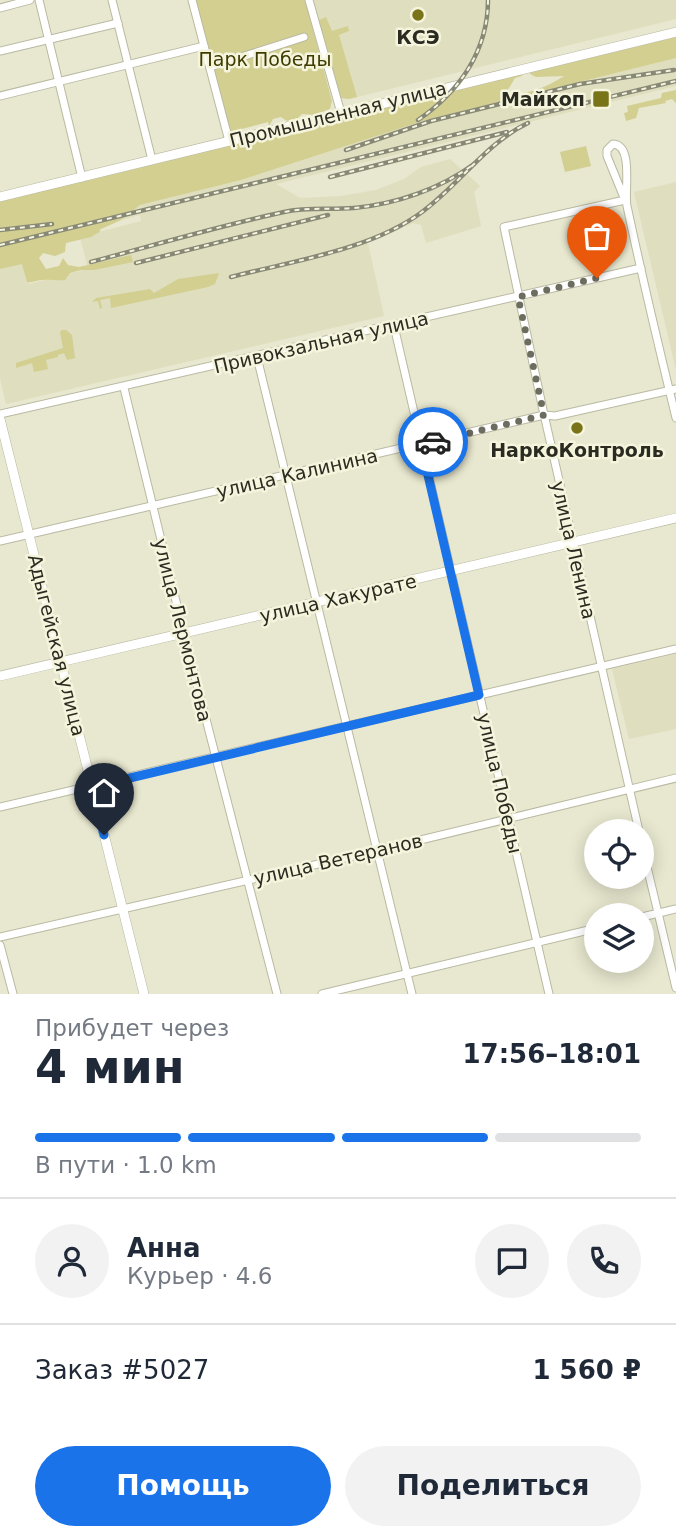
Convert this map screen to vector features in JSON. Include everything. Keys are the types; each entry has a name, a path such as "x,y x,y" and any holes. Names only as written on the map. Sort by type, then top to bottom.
{"main road":[{"name":"Промышленная улица","path":"0,197 676,32"},
{"name":"Адыгейская улица","path":"0,417 144,994"},
{"name":"улица Хакурате","path":"0,676 676,518"}],"street":[{"path":"0,8 30,0"},
{"path":"39,0 82,177"},
{"path":"112,0 152,160"},
{"path":"192,0 229,141"},
{"path":"309,0 341,113"},
{"path":"0,51 118,23"},
{"path":"209,67 304,37"},
{"path":"0,96 204,46"},
{"path":"625,200 627,166 623,148 612,144 606,153 625,200 640,268 673,390 676,418"},
{"path":"612,171 620,173 627,166"},
{"name":"улица Ленина","path":"625,200 505,227 544,415 636,819"},
{"name":"Привокзальная улица","path":"0,417 640,268"},
{"name":"улица Победы","path":"394,326 549,994"},
{"path":"257,357 375,851 412,994"},
{"name":"улица Лермонтова","path":"124,388 277,994"},
{"name":"улица Калинина","path":"0,541 544,415 555,416 673,390"},
{"path":"0,807 676,649"},
{"name":"улица Ветеранов","path":"0,937 375,851 676,778"},
{"path":"652,889 676,988"},
{"path":"654,914 676,909"},
{"path":"321,994 584,931"},
{"path":"0,945 13,994"}],"shaded area":[{"path":"313,0 676,0 676,19 349,99 341,98"},
{"path":"676,58 676,86 276,184 300,198 341,196 376,190 404,179 421,167 450,159 480,186 474,192 481,226 426,243 421,225 413,223 368,243 384,316 6,404 0,378 0,268 24,261 29,284 88,269 80,237 141,221 140,215 121,220 140,205 241,180 426,120"},
{"path":"676,182 676,370 634,192"},
{"path":"676,654 676,729 629,739 612,669"}],"green space":[{"name":"Парк Победы","path":"194,0 305,0 332,101 330,109 314,115 302,114 287,121 281,117 273,119 269,126 268,122 231,133"},
{"path":"326,17 332,31 348,26 349,31 339,35 357,97 341,98 319,20"},
{"path":"676,37 676,58 426,120 241,180 140,205 121,220 99,230 101,231 91,237 66,243 65,252 55,256 43,253 39,258 46,269 59,266 63,258 68,265 79,267 131,255 133,262 81,270 70,273 65,280 31,282 27,282 22,264 0,269 0,201 521,73 522,76 515,78 506,93 529,92 564,76 536,77 530,74 531,72"},
{"path":"676,90 676,103 672,99 665,101 666,103 639,108 636,118 626,121 624,113 628,112 627,106 661,98 662,93"},
{"path":"586,146 591,166 565,172 560,152"},
{"path":"219,273 215,284 208,287 111,308 110,298 100,300 100,309 98,301 92,302 96,298 150,289 154,293 178,279"},
{"path":"62,330 72,335 75,358 67,360 64,353 58,355 46,360 48,369 34,372 32,363 16,368 16,363 63,348 60,332"}],"railway":[{"path":"418,120 446,97 468,69 483,36 488,0"},
{"path":"346,150 431,121 580,84 674,70"},
{"path":"0,245 676,81"},
{"path":"231,277 330,253 402,225 435,201 499,142 528,123"},
{"path":"330,177 507,132"},
{"path":"91,262 284,212 354,208 386,203 432,188 474,164"},
{"path":"136,263 328,215"},
{"path":"0,230 52,224"}],"way so far":[{"path":"433,442 544,415 518,297 597,278"}],"place":[{"name":"КСЭ","path":"418,15"},
{"name":"Майкоп","path":"601,99"},
{"name":"НаркоКонтроль","path":"577,428"}],"route":[{"path":"104,835 92,787 479,695 421,445 433,442"}]}
